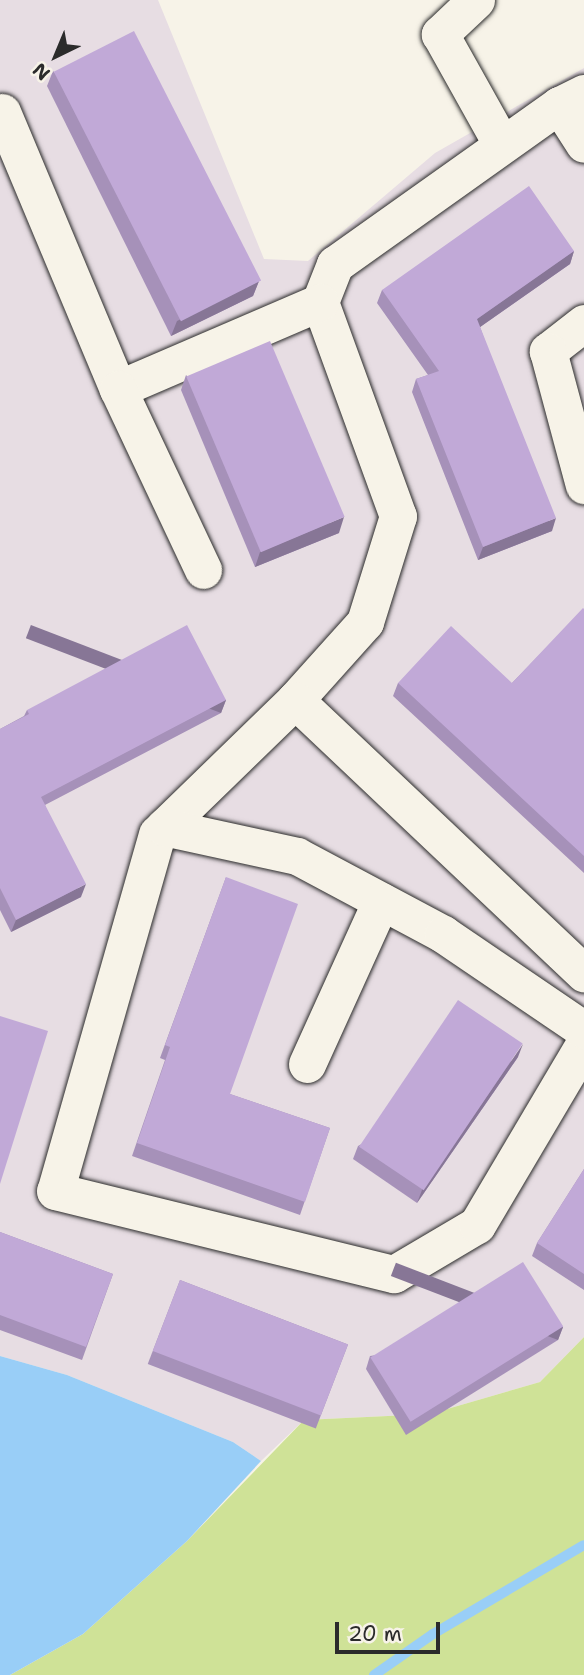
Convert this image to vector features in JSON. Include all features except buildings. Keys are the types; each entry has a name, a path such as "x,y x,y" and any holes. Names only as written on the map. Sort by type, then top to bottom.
{"lane":[{"path":"476,0 440,34 502,145"},
{"path":"584,144 571,99 335,264 320,302 398,516 365,622 295,700 157,834 55,1191 394,1274 477,1225 584,1044"},
{"path":"2,112 118,389 203,570"},
{"path":"118,389 320,302"},
{"path":"584,323 548,351 584,485"},
{"path":"295,700 584,973"},
{"path":"164,827 297,856 443,934 584,1030"},
{"path":"307,1064 381,901"}],"shaded area":[{"path":"0,0 158,0 264,259 308,261 435,153 584,68 584,1337 540,1382 430,1414 304,1420 261,1461 233,1442 67,1375 0,1356"}],"green space":[{"path":"584,1337 584,1675 10,1675 83,1634 187,1541 304,1420 430,1414 540,1382"}],"water":[{"path":"0,1356 67,1375 233,1442 261,1461 187,1541 83,1634 10,1675 0,1675"}],"waterway":[{"path":"374,1675 433,1634 584,1545"}]}
